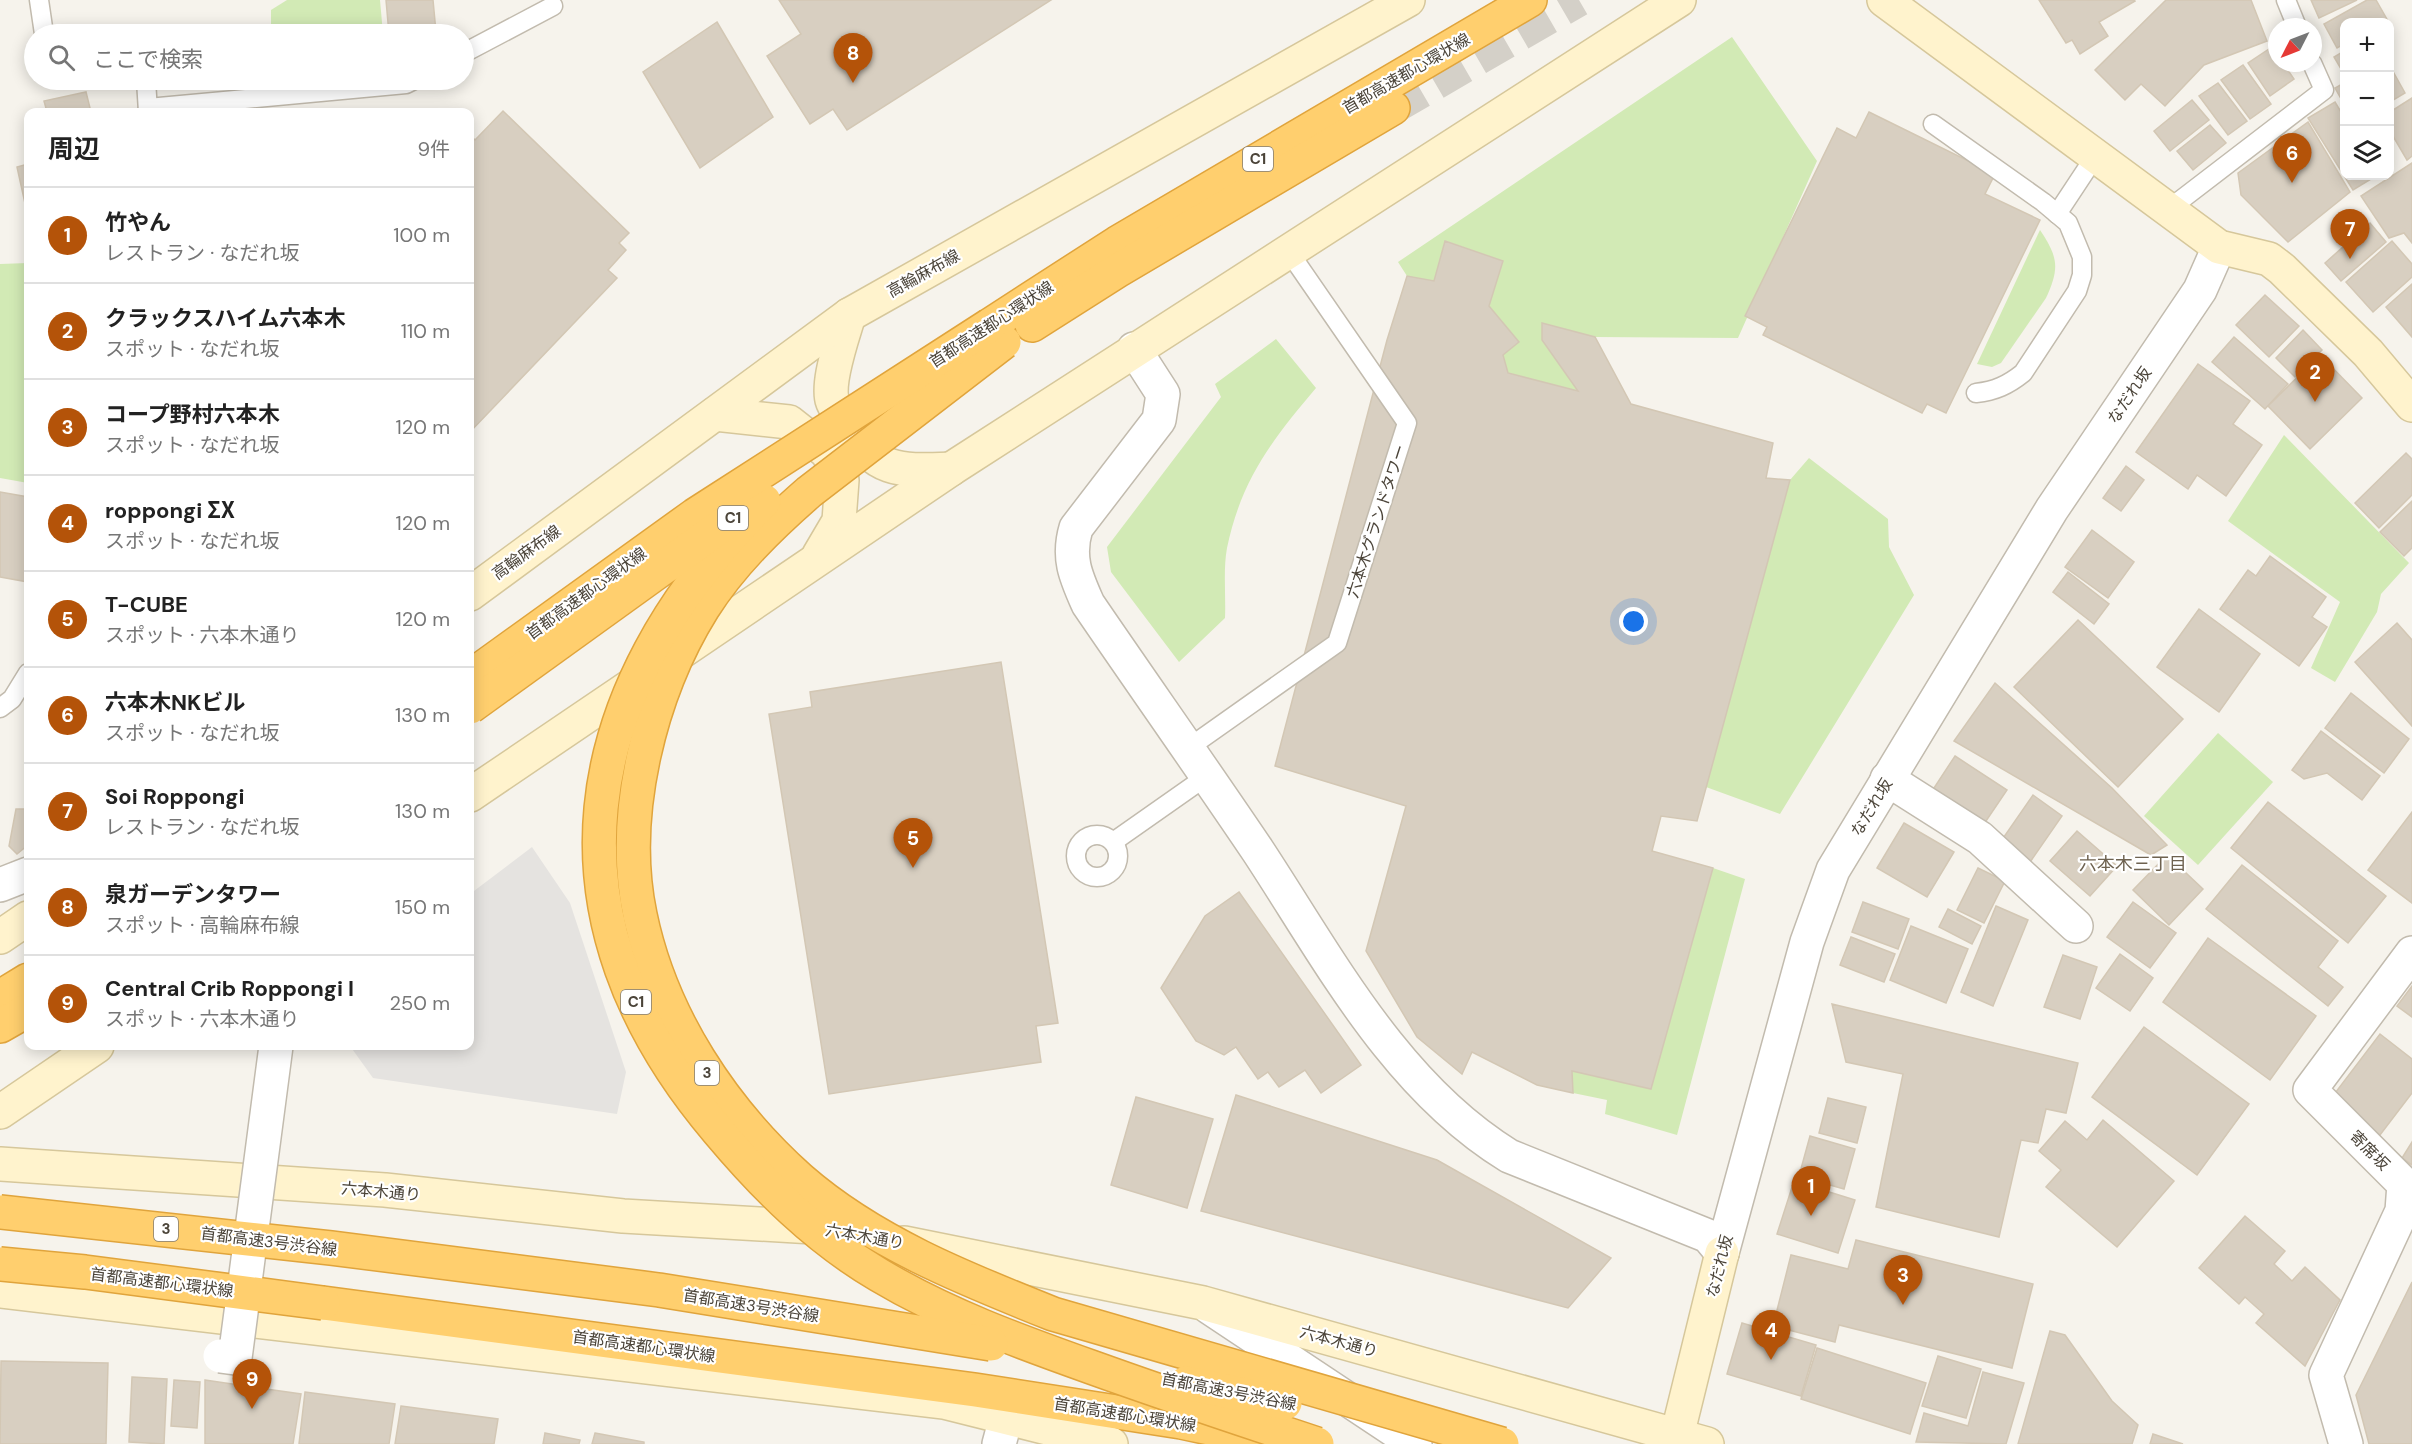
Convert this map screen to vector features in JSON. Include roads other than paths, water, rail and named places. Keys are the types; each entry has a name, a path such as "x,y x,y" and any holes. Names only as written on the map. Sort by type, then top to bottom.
{"highway":[{"name":"首都高速都心環状線","path":"474,704 710,533 997,333 1117,243 1530,0"},
{"name":"首都高速都心環状線","path":"474,674 695,515 997,333 1137,259 1393,108"},
{"name":"C1","path":"997,333 793,476 764,502 703,569 666,621 625,705 613,737 603,782 599,830 601,875 608,921 636,1004 660,1053 690,1098 734,1151 785,1204 831,1244 880,1275 996,1334 1317,1444"},
{"name":"3","path":"997,333 780,518 727,574 683,644 664,687 645,744 635,834 639,913 666,995 686,1039 713,1082 754,1132 801,1180 855,1220 915,1254 982,1286 1053,1314 1502,1444"},
{"path":"0,997 24,983"},
{"path":"0,1026 24,1012"},
{"name":"首都高速3号渋谷線","path":"0,1212 331,1248 659,1290 971,1340 1495,1444"},
{"name":"首都高速都心環状線","path":"0,1264 97,1274 975,1390 1181,1422 1285,1444"}],"main road":[{"name":"高輪麻布線","path":"474,591 849,315 1408,0"},
{"path":"474,792 951,469 1679,0"},
{"path":"1884,0 2219,247 2269,260 2282,269 2368,353 2412,405"},
{"path":"849,315 835,362 832,400 853,434 874,459 905,471 951,469"},
{"path":"715,414 789,422 826,452 842,480 839,521 818,558"},
{"path":"711,633 640,730 624,782 618,831 624,906 650,1003 700,1088 744,1139 828,1228"},
{"path":"0,937 24,921"},
{"path":"0,1112 91,1050"},
{"name":"六本木通り","path":"0,1164 385,1190 623,1216 828,1228 1203,1303 1686,1441"},
{"name":"なだれ坂","path":"1686,1441 1722,1253"},
{"path":"0,1271 87,1300"},
{"path":"0,1292 87,1300 944,1402 1003,1431 1111,1444"}],"street":[{"name":"なだれ坂","path":"1722,1253 1807,942 1833,870 2052,509 2200,290 2219,247"},
{"path":"1134,349 1163,394 1159,420 1076,528 1071,545 1071,565 1088,604 1207,776 1374,1026 1448,1112 1481,1139 1509,1156 1708,1236 1722,1253"},
{"path":"1887,780 1980,838 2076,926"},
{"path":"0,885 24,876"},
{"name":"寄席坂","path":"2346,1444 2326,1375 2402,1211 2404,1184 2310,1090 2412,953"},
{"path":"220,1356 235,1358 275,1050"},
{"path":"1203,1303 1415,1444"}],"lane":[{"path":"39,0 43,24"},
{"path":"2286,0 2293,18"},
{"path":"474,48 553,6"},
{"path":"2169,209 2324,90 2316,72"},
{"path":"147,90 148,108"},
{"path":"168,108 346,90"},
{"path":"1933,124 2068,223 2082,256 2082,275 2077,291 2023,374 1993,391 1976,393"},
{"path":"2057,214 2096,155"},
{"name":"六本木グランドタワー","path":"1187,749 1337,643 1407,423 1289,252"},
{"path":"0,708 12,699 24,680"},
{"path":"1113,842 1207,776"}],"tunnel":[{"path":"1393,108 1579,0"}],"place":[{"name":"泉ガーデンタワー","path":"853,83"},
{"name":"六本木NKビル","path":"2292,183"},
{"name":"Soi Roppongi","path":"2350,259"},
{"name":"クラックスハイム六本木","path":"2315,402"},
{"name":"T-CUBE","path":"913,868"},
{"name":"竹やん","path":"1811,1216"},
{"name":"コープ野村六本木","path":"1903,1305"},
{"name":"roppongi ΣΧ","path":"1771,1360"},
{"name":"Central Crib Roppongi I","path":"252,1409"}],"district":[{"name":"六本木三丁目","path":"2133,864"}]}
